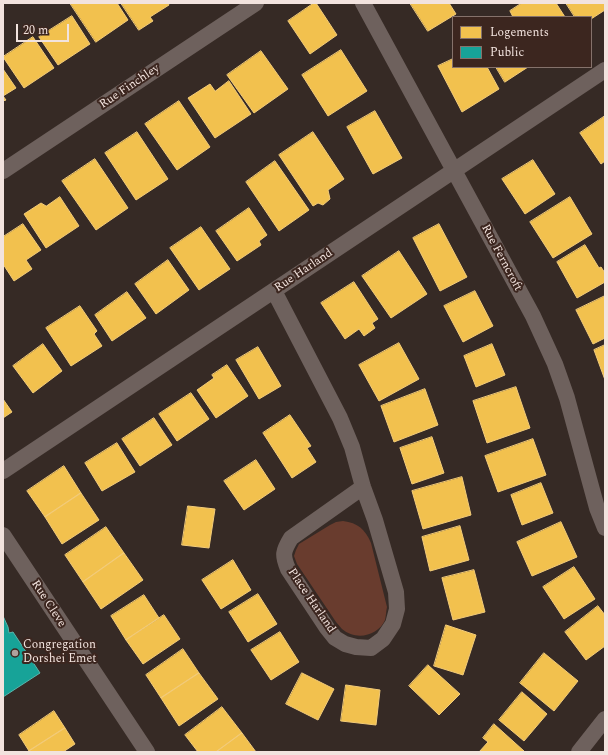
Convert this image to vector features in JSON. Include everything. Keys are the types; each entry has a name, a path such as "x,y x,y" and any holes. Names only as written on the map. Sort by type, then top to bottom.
{"street":[{"name":"Rue Finchley","path":"3,171 256,3"},
{"name":"Rue Ferncroft","path":"363,3 532,316 555,364 567,398 597,508 605,528"},
{"name":"Rue Harland","path":"3,471 605,70"},
{"name":"Place Harland","path":"274,291 340,418 352,447 396,592 397,609 393,624 383,638 371,648 356,647 345,644 335,638 288,569 284,559 285,548 291,538 363,486"},
{"name":"Rue Cleve","path":"3,535 147,752"},
{"path":"579,752 605,719"}],"shaded area":[{"path":"343,521 357,525 369,538 387,607 385,620 382,625 377,630 366,635 354,635 341,628 297,564 294,556 299,544 330,525"}],"building: Logements":[{"path":"70,3 117,3 128,20 96,42"},
{"path":"121,3 168,3 169,5 150,17 153,21 139,30"},
{"path":"316,3 337,35 310,54 288,21"},
{"path":"410,3 449,3 456,14 428,31"},
{"path":"522,3 556,3 564,16 512,16 510,11"},
{"path":"566,3 605,3 605,10 592,18 592,16 574,16"},
{"path":"72,16 90,44 58,65 39,37"},
{"path":"33,37 54,68 24,88 3,57"},
{"path":"341,50 367,91 328,116 302,75"},
{"path":"261,51 288,89 254,113 227,75"},
{"path":"452,59 452,68 488,68 499,89 462,112 438,66"},
{"path":"497,68 526,68 505,82"},
{"path":"3,69 16,88 3,96"},
{"path":"229,81 251,114 215,138 188,98 210,84 215,91"},
{"path":"179,101 210,147 177,170 145,124"},
{"path":"375,111 402,158 373,174 347,127"},
{"path":"605,116 605,161 601,164 580,133"},
{"path":"137,132 168,179 136,200 105,153"},
{"path":"313,132 344,179 328,190 330,199 323,205 318,203 313,206 279,155"},
{"path":"95,159 128,208 96,230 62,181"},
{"path":"533,160 555,194 525,214 502,179"},
{"path":"275,161 309,210 279,231 246,182"},
{"path":"60,197 79,226 46,248 24,214 41,203 46,206"},
{"path":"570,197 592,234 553,258 530,222"},
{"path":"249,208 267,235 259,241 261,245 237,261 216,231"},
{"path":"23,224 41,250 26,260 32,269 14,281 3,264 3,237"},
{"path":"439,224 467,277 440,291 413,238"},
{"path":"201,227 230,269 199,290 170,248"},
{"path":"585,245 599,268 601,267 605,273 605,282 577,298 557,262"},
{"path":"399,251 427,294 391,318 362,276"},
{"path":"168,260 189,290 156,314 135,284"},
{"path":"354,282 378,319 372,323 375,328 364,336 359,329 345,339 321,303"},
{"path":"475,291 493,326 463,342 444,306"},
{"path":"127,292 146,318 112,341 95,315"},
{"path":"605,296 605,338 593,344 576,310"},
{"path":"80,306 97,331 94,334 102,346 71,366 46,328"},
{"path":"399,343 419,379 379,401 359,365"},
{"path":"43,344 62,371 33,393 13,366"},
{"path":"492,344 505,375 476,387 464,356"},
{"path":"605,345 605,380 594,350"},
{"path":"258,347 281,386 259,399 236,360"},
{"path":"227,365 248,396 216,418 197,390 214,378 212,375"},
{"path":"516,387 530,428 487,443 473,401"},
{"path":"425,389 438,425 394,442 381,406"},
{"path":"191,393 209,419 177,441 159,414"},
{"path":"3,399 12,412 3,418"},
{"path":"290,415 311,446 307,448 316,462 292,478 263,433"},
{"path":"154,418 172,445 140,466 122,439"},
{"path":"432,437 444,473 412,484 400,448"},
{"path":"533,439 546,475 498,492 485,456"},
{"path":"117,443 135,472 102,491 85,463"},
{"path":"256,460 275,489 244,510 224,481"},
{"path":"64,466 81,493 45,517 27,491"},
{"path":"462,477 471,515 423,529 412,491"},
{"path":"541,483 553,513 522,525 511,495"},
{"path":"81,493 99,520 62,544 45,517"},
{"path":"188,506 215,509 209,548 182,545"},
{"path":"561,522 577,557 532,576 517,542"},
{"path":"460,526 469,560 430,571 422,537"},
{"path":"106,527 124,553 83,582 65,555"},
{"path":"124,553 143,580 101,609 83,582"},
{"path":"233,560 251,590 221,609 202,580"},
{"path":"574,567 595,599 564,619 543,587"},
{"path":"474,570 485,612 453,620 442,578"},
{"path":"258,594 277,624 248,642 229,612"},
{"path":"144,595 159,618 126,640 111,616"},
{"path":"598,606 605,615 605,646 586,660 565,632"},
{"path":"164,615 180,639 143,664 126,640"},
{"path":"446,625 476,635 463,675 434,666"},
{"path":"280,632 299,662 271,680 251,650"},
{"path":"183,649 199,673 161,698 146,675"},
{"path":"544,653 578,681 554,711 520,683"},
{"path":"428,665 460,694 439,715 409,686"},
{"path":"199,673 218,699 179,726 161,698"},
{"path":"302,673 334,689 318,720 286,704"},
{"path":"346,685 380,690 376,725 341,721"},
{"path":"522,692 547,714 524,741 499,720"},
{"path":"222,707 242,733 216,752 198,752 185,735"},
{"path":"54,711 65,728 29,751 19,735"},
{"path":"494,724 524,752 479,752 488,742 483,738"},
{"path":"65,728 75,744 63,752 29,751"},
{"path":"242,733 256,752 216,752"}],"building: Public":[{"name":"Congregation Dorshei Emet","path":"3,616 9,633 13,632 40,673 3,697"}],"place":[{"name":"Congregation Dorshei Emet","path":"15,653"}]}
